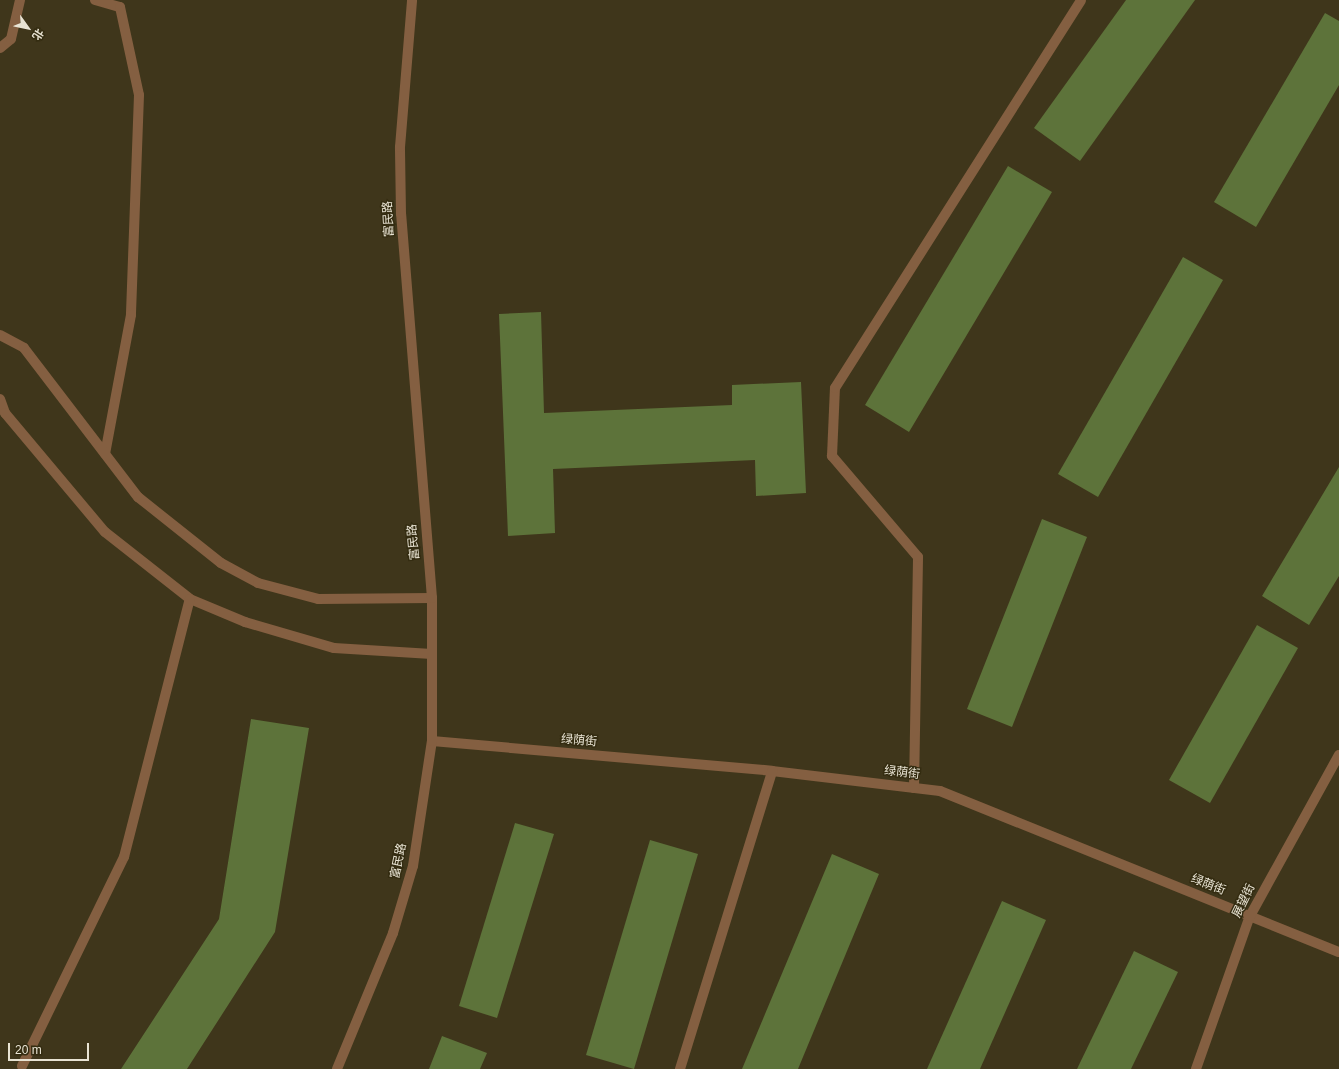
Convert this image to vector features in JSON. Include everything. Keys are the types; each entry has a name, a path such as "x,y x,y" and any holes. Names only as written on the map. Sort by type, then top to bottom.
{"street":[{"path":"0,48 11,39 20,0"},
{"path":"95,0 120,7 139,95 131,315 104,454"},
{"name":"富民路","path":"337,1069 393,933 413,866 432,742 432,598 400,214 400,139 412,0"},
{"path":"914,788 918,557 832,456 835,388 1081,0"},
{"path":"0,335 24,348 138,497 221,563 258,583 318,599 432,598"},
{"path":"0,399 5,413 105,532 190,598 245,622 334,648 432,654"},
{"path":"22,1066 124,857 190,598"},
{"name":"绿荫街","path":"432,742 772,771 940,791 1339,952"},
{"name":"展望街","path":"1196,1069 1250,916 1339,755"},
{"path":"680,1069 772,771"}],"building":[{"path":"1126,0 1195,0 1080,161 1034,128"},
{"path":"1325,13 1339,21 1339,85 1256,227 1214,202"},
{"path":"1008,166 1052,192 909,432 865,405"},
{"path":"1183,257 1223,280 1098,497 1058,474"},
{"path":"541,312 544,413 732,405 732,385 801,382 806,493 756,496 755,460 553,469 555,533 508,536 499,314"},
{"path":"1339,467 1339,576 1309,625 1262,596"},
{"path":"1042,519 1087,537 1012,727 967,709"},
{"path":"1257,625 1298,648 1210,803 1169,780"},
{"path":"251,719 309,728 275,932 187,1069 121,1069 219,919"},
{"path":"515,823 554,834 497,1018 459,1006"},
{"path":"650,840 698,854 634,1069 586,1055"},
{"path":"832,854 879,874 798,1069 742,1069"},
{"path":"1002,901 1046,920 980,1069 927,1069"},
{"path":"1134,951 1178,972 1131,1069 1077,1069"},
{"path":"442,1036 487,1053 480,1069 429,1069"}]}
